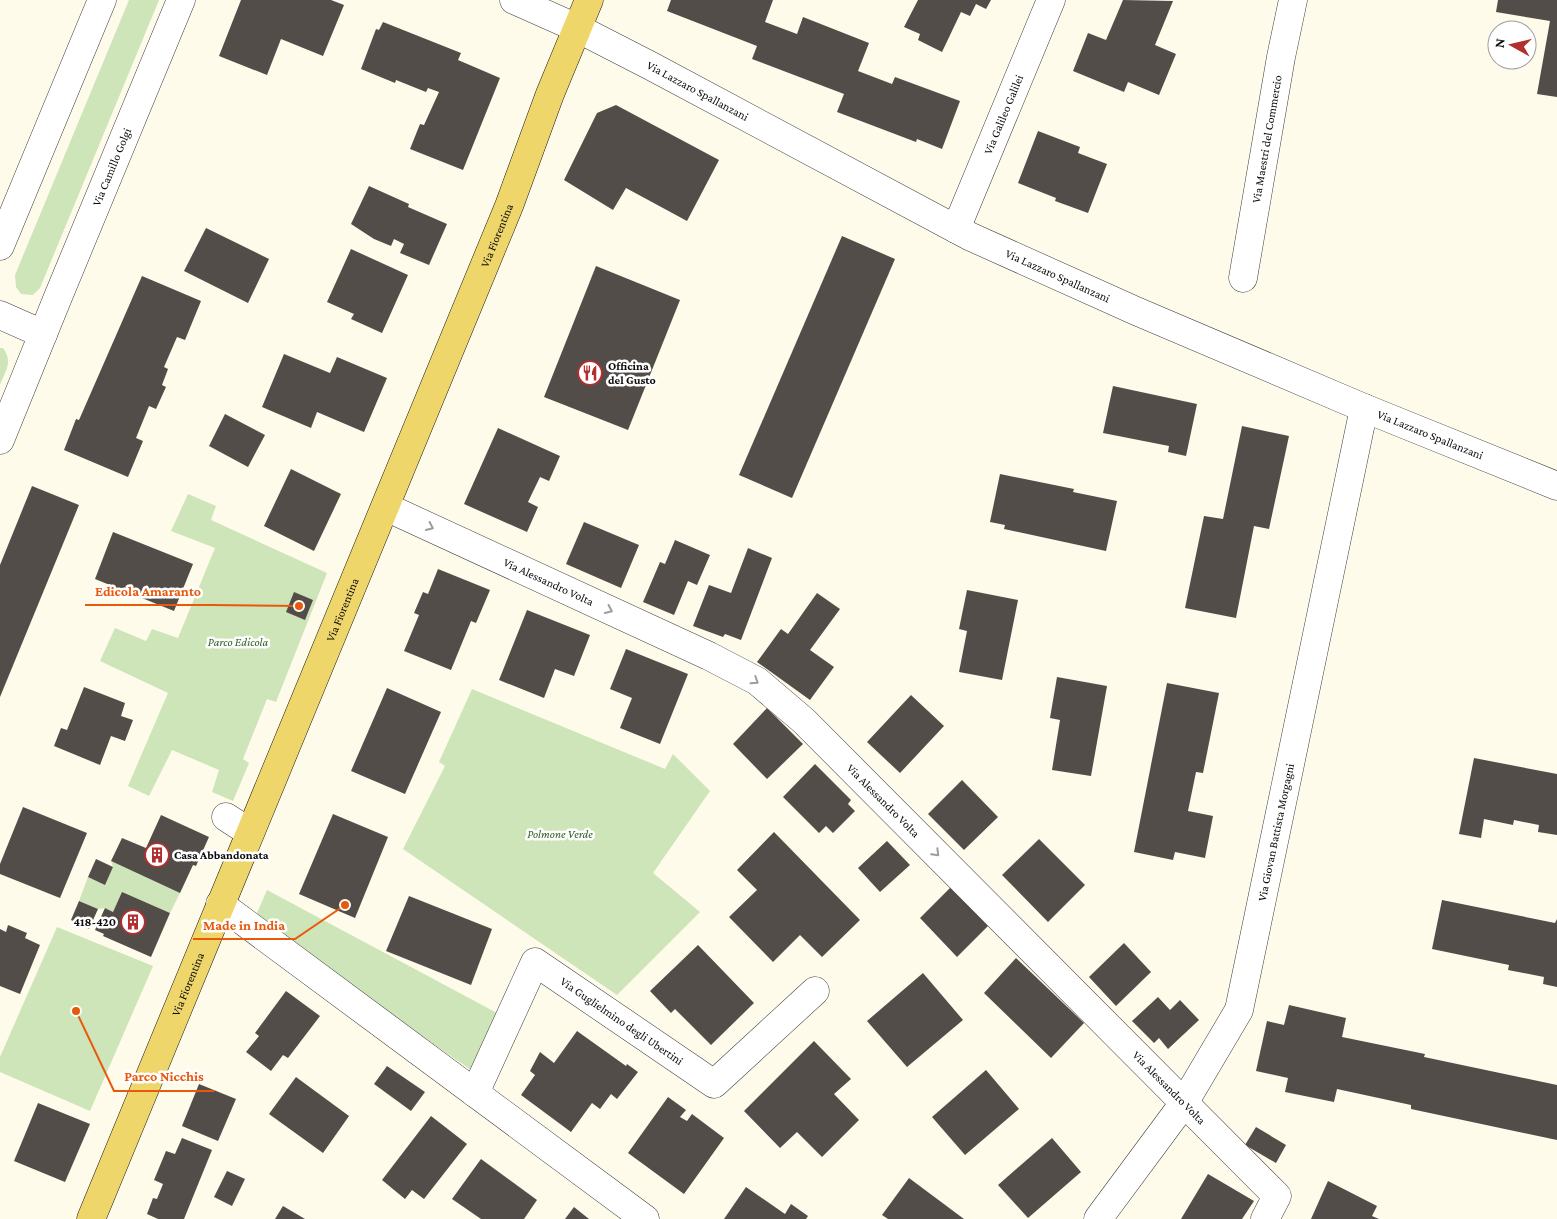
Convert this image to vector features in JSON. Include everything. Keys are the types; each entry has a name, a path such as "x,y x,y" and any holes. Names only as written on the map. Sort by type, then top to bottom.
{"main road":[{"name":"Via Fiorentina","path":"91,1219 249,832 386,507 509,206 550,94 589,0"}],"street":[{"path":"0,246 102,0"},
{"name":"Via Camillo Golgi","path":"0,440 181,0"},
{"name":"Via Lazzaro Spallanzani","path":"514,0 577,28 660,70 956,229 1136,311 1364,408 1557,486"},
{"name":"Via Galileo Galilei","path":"956,229 1050,0"},
{"name":"Via Maestri del Commercio","path":"1243,278 1281,57 1293,0"},
{"path":"0,315 42,334"},
{"name":"Via Giovan Battista Morgagni","path":"1098,1219 1184,1103 1239,1010 1364,408"},
{"name":"Via Alessandro Volta","path":"386,507 709,656 756,681 804,720 1277,1196 1265,1219"},
{"path":"226,817 249,832"},
{"path":"220,904 645,1219"},
{"name":"Via Guglielmino degli Ubertini","path":"475,1093 535,962 714,1084 815,991"}],"green space":[{"path":"129,0 159,0 40,288 33,295 21,294 16,287 15,275"},
{"path":"0,348 3,348 6,353 8,362 0,385"},
{"name":"Parco Edicola","path":"188,494 216,506 211,520 327,573 276,702 267,699 243,759 249,763 233,801 212,792 219,770 172,750 149,796 128,786 168,693 100,661 115,628 146,641 152,629 178,638 215,548 171,531"},
{"name":"Polmone Verde","path":"472,689 665,769 673,754 710,791 653,873 700,912 617,995 403,849 445,766 439,762"},
{"path":"111,861 180,893 170,913 122,893 113,912 105,908 98,909 79,901 88,877 105,884 113,867"},
{"path":"267,890 497,1013 474,1072 254,920"},
{"path":"57,927 153,966 90,1111 0,1072 0,1057"}],"building":[{"path":"241,0 331,0 344,5 323,56 281,39 267,75 219,56"},
{"path":"671,0 773,0 765,22 797,34 803,17 869,43 858,71 892,84 895,77 960,101 942,149 917,139 916,142 837,112 844,94 752,59 757,46 667,11"},
{"path":"918,0 991,0 986,9 976,4 970,16 961,12 942,52 918,40 920,34 904,27"},
{"path":"1123,0 1173,1 1155,45 1176,54 1159,95 1128,82 1124,92 1073,71 1088,33 1106,40"},
{"path":"1498,0 1557,0 1557,97 1537,94 1550,21 1496,12"},
{"path":"383,22 461,53 458,60 500,78 463,170 410,149 420,124 424,125 439,92 428,88 426,92 396,80 395,83 361,69 376,29 379,30"},
{"path":"616,105 719,160 687,221 626,188 613,210 564,180 597,113"},
{"path":"1038,131 1080,147 1078,153 1107,164 1088,213 1055,201 1056,198 1018,183"},
{"path":"369,186 409,204 408,207 447,224 429,265 400,253 404,244 394,239 391,246 374,239 351,224"},
{"path":"206,228 269,259 248,303 184,271"},
{"path":"842,236 895,259 792,498 739,475"},
{"path":"351,249 408,275 382,333 351,319 354,314 327,302"},
{"path":"596,266 680,300 628,430 544,397"},
{"path":"142,276 201,301 185,340 177,337 164,367 168,369 162,385 166,387 156,409 149,406 136,438 143,441 128,477 64,450 76,419 79,420"},
{"path":"284,354 330,373 337,357 387,378 364,432 317,412 311,428 262,407"},
{"path":"1113,386 1197,404 1186,456 1168,452 1169,446 1103,433"},
{"path":"225,414 265,435 248,467 209,446"},
{"path":"1242,426 1289,436 1269,529 1254,526 1236,618 1185,608 1204,516 1223,519"},
{"path":"498,428 560,456 549,481 540,477 528,502 538,507 527,532 464,504"},
{"path":"291,469 341,494 314,551 264,526"},
{"path":"1000,474 1074,489 1073,492 1117,501 1106,551 1004,529 1005,525 990,522"},
{"path":"32,486 79,505 0,697 0,565"},
{"path":"584,522 639,545 621,588 566,564"},
{"path":"113,532 193,564 174,611 95,579"},
{"path":"675,540 710,555 697,585 688,581 674,615 643,602 660,562 665,564"},
{"path":"748,548 772,558 741,640 725,634 723,637 693,626 709,585 731,593"},
{"path":"438,569 490,590 476,623 471,621 451,670 404,651 419,615 414,613 423,592 428,594"},
{"path":"967,590 1018,600 1002,680 959,672 967,631 959,629"},
{"path":"294,592 313,600 305,620 286,612"},
{"path":"817,593 840,609 810,650 834,667 810,700 757,662 781,629 788,634"},
{"path":"527,610 590,635 574,676 555,669 544,698 499,680"},
{"path":"626,649 688,674 660,744 620,728 632,698 610,689"},
{"path":"1057,677 1107,686 1091,776 1052,770 1060,720 1050,718"},
{"path":"1167,683 1219,693 1203,773 1196,772 1188,811 1213,816 1205,858 1175,852 1173,860 1134,852"},
{"path":"84,687 125,703 121,716 133,720 125,741 111,736 100,765 54,746 61,728 67,730"},
{"path":"387,688 441,712 405,794 351,771"},
{"path":"911,695 944,726 900,773 867,742"},
{"path":"767,708 803,744 767,779 733,744"},
{"path":"1474,758 1557,774 1557,835 1538,832 1539,825 1514,820 1513,825 1484,819 1481,838 1459,834"},
{"path":"815,764 851,800 848,804 855,811 833,833 826,826 819,833 783,797"},
{"path":"962,780 998,817 964,850 928,814"},
{"path":"23,807 87,833 60,898 0,874 0,864"},
{"path":"333,814 388,837 355,918 299,894"},
{"name":"Casa Abbandonata","path":"161,815 209,837 196,866 193,865 180,893 111,861 122,838 146,848"},
{"path":"774,832 860,920 822,957 800,935 773,962 729,917 757,890 737,870"},
{"path":"1039,839 1085,885 1048,922 1002,875"},
{"path":"887,841 910,865 880,892 858,868"},
{"path":"96,859 113,867 105,885 88,877"},
{"path":"951,887 988,926 957,957 920,918"},
{"name":"418-420","path":"122,892 170,913 151,957 103,936 104,934 95,930 105,908 113,912"},
{"path":"409,896 492,929 471,985 386,951"},
{"path":"1442,900 1555,923 1557,919 1557,987 1543,984 1544,977 1508,970 1509,965 1432,949"},
{"path":"79,901 98,909 89,929 71,920"},
{"path":"8,925 27,933 25,938 40,945 20,994 0,986 0,929 6,932"},
{"path":"1124,943 1151,972 1116,1006 1089,977"},
{"path":"698,945 754,1003 711,1045 675,1009 671,1013 650,991"},
{"path":"1016,958 1084,1023 1051,1058 984,993"},
{"path":"923,973 963,1020 907,1067 867,1021"},
{"path":"286,991 320,1016 288,1058 283,1055 271,1071 246,1052 259,1036 255,1033"},
{"path":"1158,997 1170,1010 1180,1000 1199,1020 1168,1049 1159,1038 1154,1043 1132,1021"},
{"path":"1289,1005 1346,1018 1342,1037 1425,1054 1424,1057 1557,1085 1557,1140 1411,1109 1411,1105 1337,1089 1334,1102 1285,1092 1288,1078 1256,1071 1267,1021 1284,1025"},
{"path":"577,1031 626,1066 627,1064 638,1072 617,1099 611,1094 600,1109 592,1103 571,1132 521,1095 535,1075 530,1071 540,1052 554,1063"},
{"path":"814,1041 851,1079 834,1094 859,1120 822,1157 797,1132 780,1148 744,1111"},
{"path":"387,1066 425,1092 411,1111 374,1084"},
{"path":"986,1070 1019,1109 965,1155 932,1117"},
{"path":"296,1077 349,1116 323,1153 269,1114"},
{"path":"199,1084 236,1099 218,1141 182,1126"},
{"path":"668,1097 686,1110 680,1117 687,1121 692,1114 724,1138 684,1194 628,1153"},
{"path":"38,1103 90,1124 65,1182 14,1161"},
{"path":"431,1116 467,1144 424,1199 412,1190 405,1199 382,1180"},
{"path":"1256,1127 1286,1145 1276,1163 1245,1145"},
{"path":"182,1138 212,1150 184,1219 158,1219 147,1214 153,1198 157,1199 163,1184 154,1180 166,1151 175,1154"},
{"path":"1052,1138 1081,1172 1028,1218 998,1185"},
{"path":"481,1159 537,1200 524,1219 481,1219 452,1199"},
{"path":"227,1171 245,1179 232,1206 214,1197"},
{"path":"1208,1174 1254,1201 1242,1219 1181,1219"},
{"path":"909,1178 964,1219 888,1219 882,1215"},
{"path":"1328,1181 1377,1206 1372,1216 1379,1219 1311,1219"},
{"path":"746,1187 785,1214 791,1204 808,1216 806,1219 724,1219"},
{"path":"283,1206 305,1219 275,1219"},
{"path":"574,1207 589,1219 565,1219"}],"place":[{"name":"Officina del Gusto","path":"590,373"},
{"name":"Edicola Amaranto","path":"299,606"},
{"name":"Casa Abbandonata","path":"157,855"},
{"name":"Made in India","path":"345,905"},
{"name":"418-420","path":"133,922"},
{"name":"Parco Nicchis","path":"76,1011"}]}
